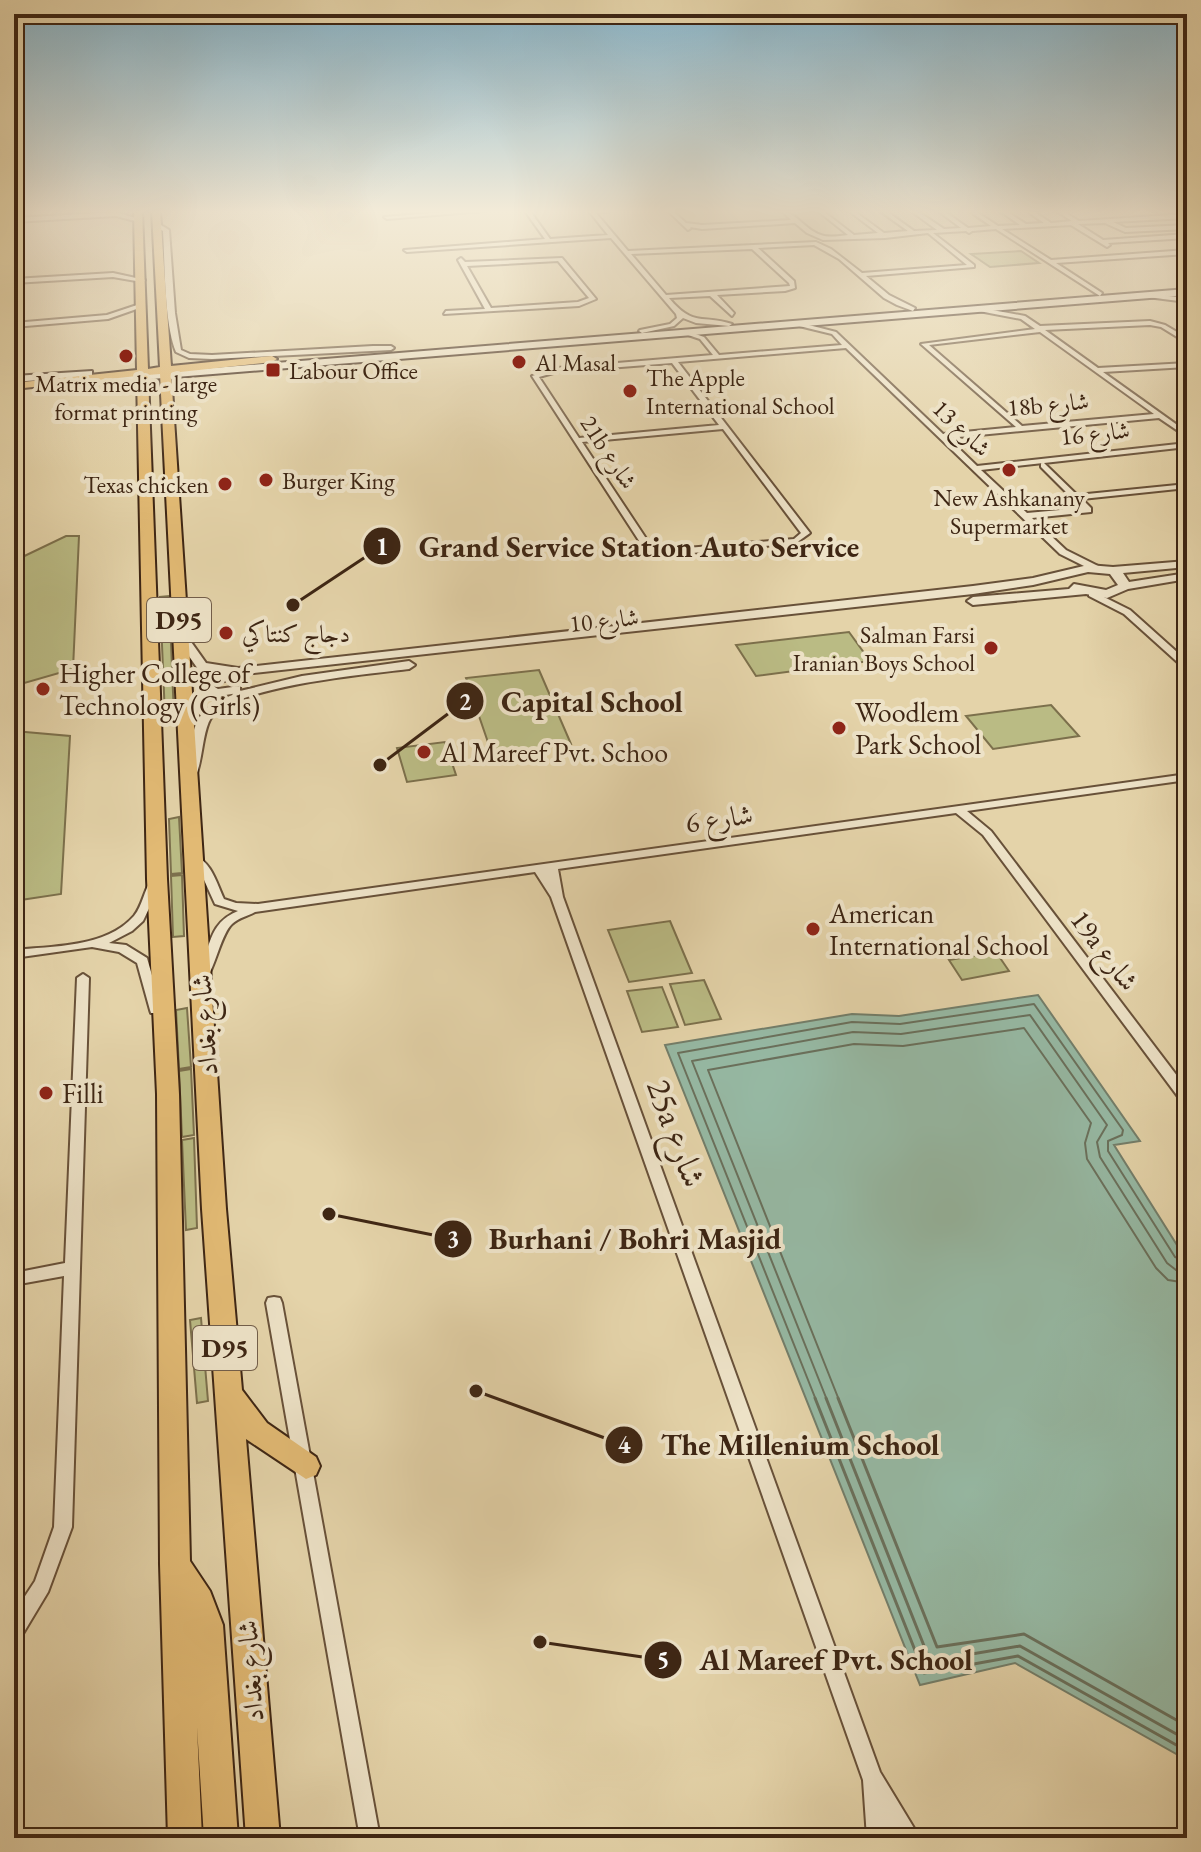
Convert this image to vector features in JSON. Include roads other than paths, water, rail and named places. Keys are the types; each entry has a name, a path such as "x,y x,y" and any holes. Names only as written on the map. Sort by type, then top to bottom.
{"main road":[{"name":"شارع بغداد","path":"143,297 155,372 167,409 228,1393 263,1838"},
{"name":"شارع بغداد","path":"160,297 163,339 142,409 147,467 175,1564 185,1838"},
{"path":"59,383 391,348 642,331 730,319 891,306 913,309 1057,297"},
{"path":"1049,303 1081,297"},
{"path":"15,383 155,372 249,369 684,332 705,334 781,324 1126,297"},
{"path":"15,383 101,369 129,360 134,353 135,329 144,319"},
{"path":"163,339 176,354 185,358 272,359"},
{"path":"167,409 175,401 178,387 188,380 249,369"},
{"path":"155,372 160,426 169,440"},
{"path":"15,383 125,386 134,392 142,409"},
{"path":"228,1393 257,1432 306,1466"},
{"path":"175,1564 199,1602 207,1625 221,1838"}],"street":[{"path":"172,297 177,349 186,356 213,359 391,348"},
{"path":"482,297 489,310"},
{"path":"446,313 568,305 590,301 592,297"},
{"path":"664,297 679,314 696,321 730,319"},
{"path":"714,297 730,319"},
{"path":"883,297 891,306"},
{"path":"1161,297 1187,300"},
{"path":"1023,317 1022,312 1026,308 1049,303"},
{"path":"14,325 108,317 143,305"},
{"path":"974,309 1023,317 1186,439"},
{"path":"642,331 677,323 679,314"},
{"path":"781,324 818,327 834,333 835,325 856,319"},
{"path":"1019,426 925,343 1041,330 1157,324 1187,341"},
{"name":"شارع 13","path":"834,333 1063,552 1102,570"},
{"path":"705,334 718,357"},
{"path":"673,360 848,346"},
{"path":"673,360 724,427"},
{"name":"21b شارع","path":"673,360 557,370 541,375 539,383 653,552 672,553 783,542 803,538 806,533 724,427"},
{"path":"1099,373 1187,365"},
{"name":"18b شارع","path":"940,434 1156,414"},
{"path":"579,440 724,427"},
{"name":"شارع 16","path":"973,465 1186,439"},
{"path":"1025,515 1088,510 1044,465"},
{"path":"1077,497 1187,486"},
{"name":"شارع 13","path":"1063,552 1068,572"},
{"path":"1102,570 1187,564"},
{"path":"1102,570 1123,580 1121,601 1127,612"},
{"name":"شارع 10","path":"180,635 189,643 194,660 207,669 238,672 973,590 1068,572 1102,570"},
{"path":"1068,572 1066,582 1127,612 1187,666"},
{"path":"1124,588 1187,576"},
{"name":"شارع 10","path":"188,778 197,758 203,720 223,702 283,685 390,667 1087,593 1107,594 1124,588"},
{"path":"290,668 219,677 205,687 221,693 292,677 390,667"},
{"name":"شارع 6","path":"201,978 212,957 215,935 221,926 236,915 258,908 1187,777"},
{"path":"982,806 985,831"},
{"name":"19a شارع","path":"959,810 985,831 1187,1099"},
{"name":"شارع 6","path":"194,858 204,867 212,894 219,901 234,907 258,908"},
{"name":"25a شارع","path":"552,866 557,897 877,1787 910,1838"},
{"name":"25a شارع","path":"538,868 557,897"},
{"path":"14,954 85,944 117,934 137,921 157,879"},
{"path":"85,944 122,948 143,961 164,1047"},
{"path":"14,1630 42,1586 63,1527 83,978"},
{"path":"14,1279 73,1268"},
{"path":"274,1303 306,1466 370,1838"},
{"path":"877,1787 877,1838"},
{"path":"877,1787 893,1838"}],"water":[{"path":"1038,995 1140,1141 1114,1145 1182,1253 1187,1253 1187,1760 1015,1663 920,1685 665,1045 852,1014 899,1016"}],"place":[{"name":"Matrix media - large format printing","path":"126,356"},
{"name":"Al Masal","path":"519,362"},
{"name":"Labour Office","path":"273,370"},
{"name":"The Apple International School","path":"630,391"},
{"name":"New Ashkanany Supermarket","path":"1009,470"},
{"name":"Burger King","path":"266,480"},
{"name":"Texas chicken","path":"225,484"},
{"name":"Grand Service Station Auto Service","path":"293,605"},
{"name":"دجاج كنتاكي","path":"226,633"},
{"name":"Salman Farsi Iranian Boys School","path":"991,648"},
{"name":"Higher College of Technology (Girls)","path":"43,689"},
{"name":"Woodlem Park School","path":"839,728"},
{"name":"Al Mareef Pvt. Schoo","path":"424,752"},
{"name":"Capital School","path":"380,765"},
{"name":"American International School","path":"813,929"},
{"name":"Filli","path":"46,1093"},
{"name":"Burhani / Bohri Masjid","path":"329,1214"},
{"name":"The Millenium School","path":"476,1391"},
{"name":"Al Mareef Pvt. School","path":"540,1642"}]}
